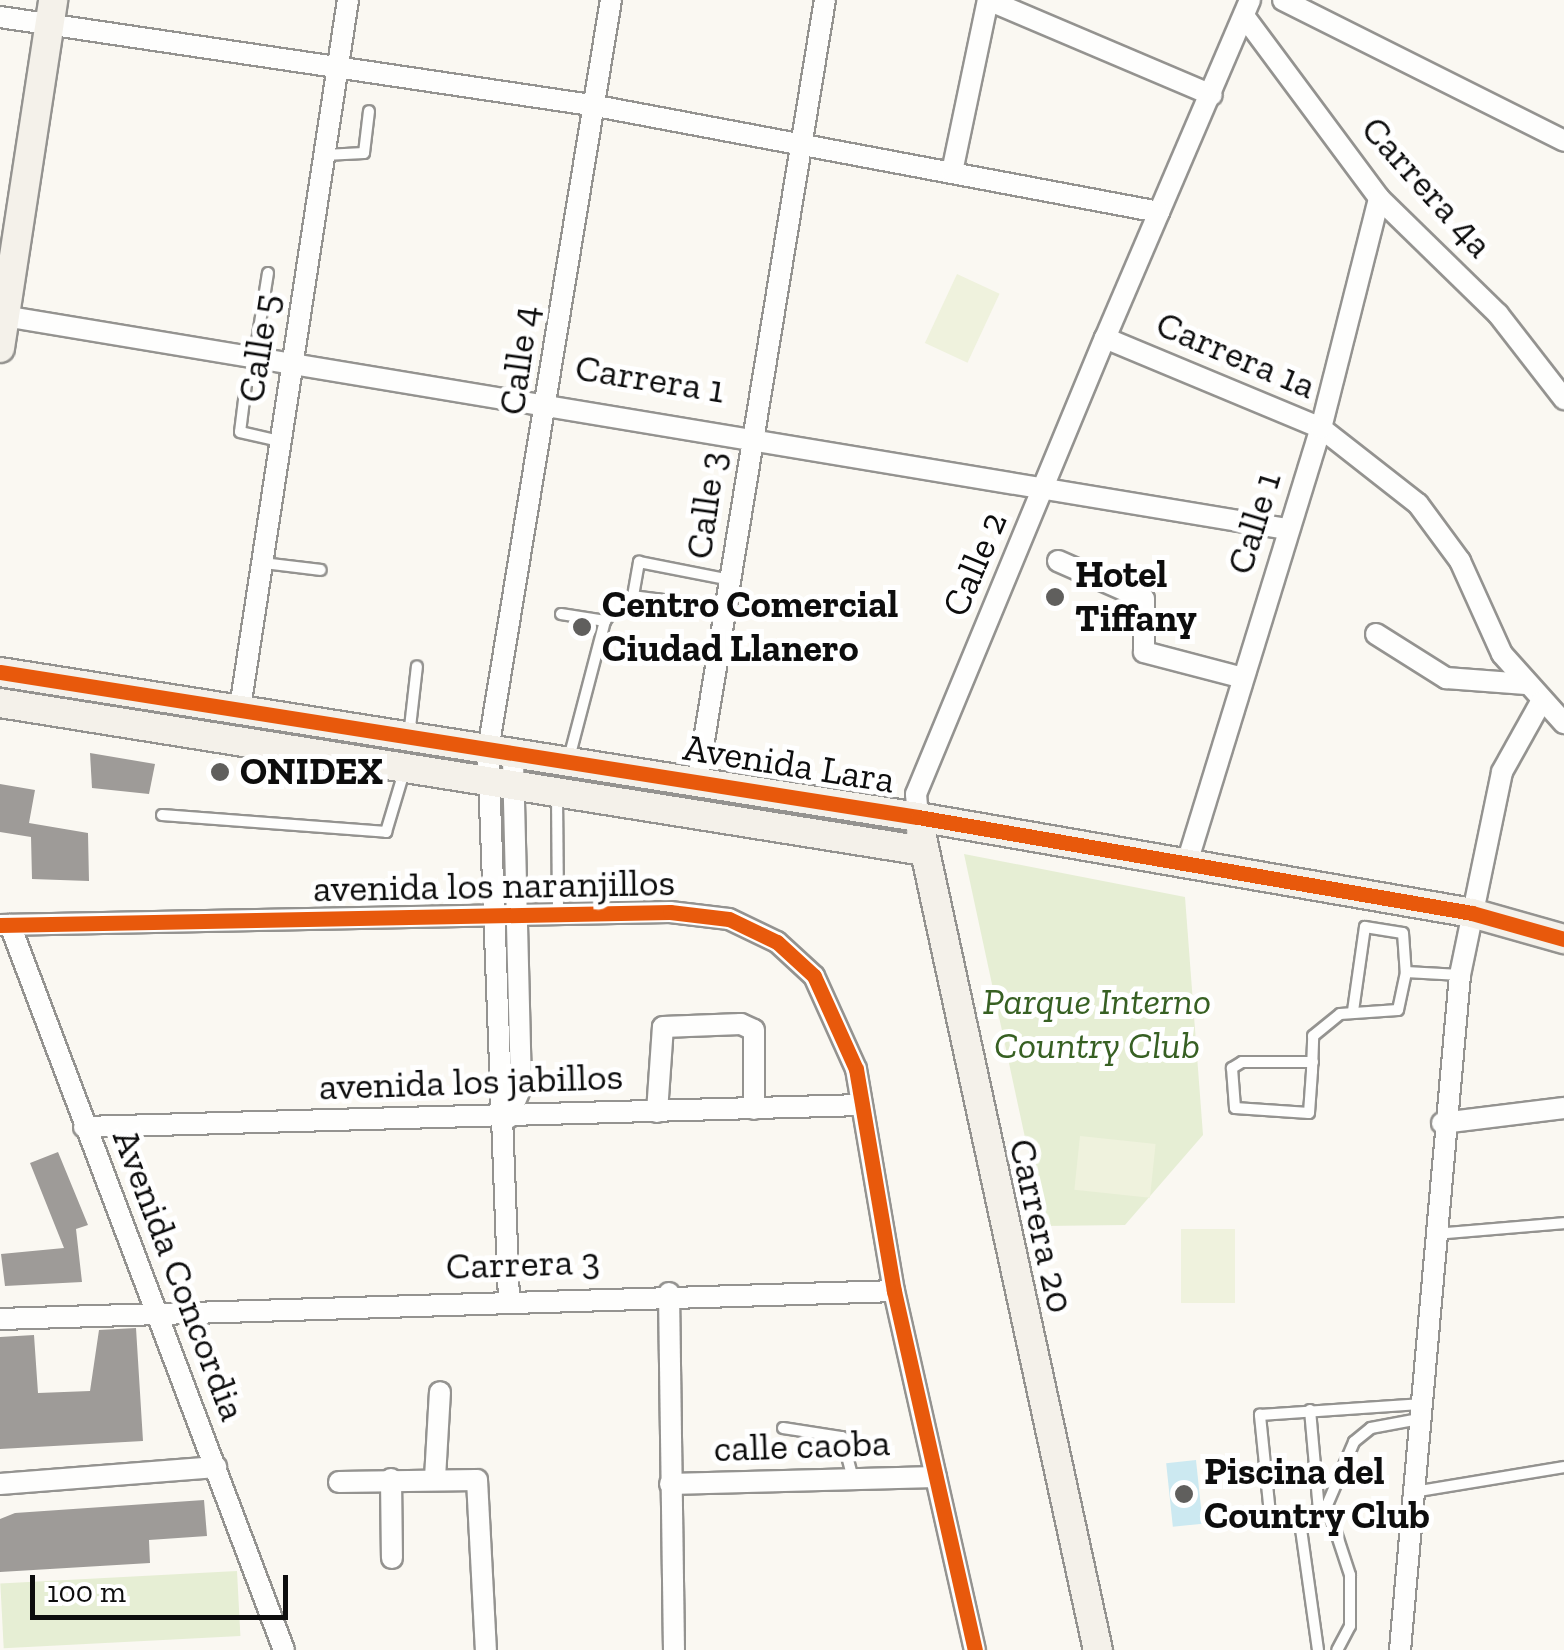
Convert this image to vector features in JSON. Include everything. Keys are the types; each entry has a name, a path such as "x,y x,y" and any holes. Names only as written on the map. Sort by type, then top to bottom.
{"street":[{"name":"Calle 5","path":"240,708 348,0"},
{"name":"Calle 4","path":"508,1300 508,1118 520,1088 503,782 497,744 591,105 611,0"},
{"name":"Calle 3","path":"697,783 798,145 825,0"},
{"path":"952,172 988,0 1212,95"},
{"path":"1283,0 1564,141"},
{"name":"Carrera 1a","path":"1247,8 1105,338 1320,428 1418,504 1526,684 1564,723"},
{"name":"Carrera 4a","path":"1247,8 1379,198 1498,314 1564,399"},
{"path":"0,348 51,13"},
{"path":"0,17 51,13 338,70 591,105 1159,212"},
{"name":"Calle 1","path":"1186,866 1320,428 1379,198"},
{"name":"Carrera 1","path":"2,315 751,433 1288,529"},
{"name":"Calle 2","path":"918,817 916,794 1105,338"},
{"path":"1058,561 1144,598 1144,652 1243,678"},
{"path":"1376,634 1446,678 1526,684"},
{"name":"Avenida Lara","path":"0,672 408,737 497,744 568,763 918,817 1472,914 1564,939"},
{"path":"1400,1650 1432,1234 1460,975 1502,772 1540,702"},
{"name":"Avenida Lara","path":"0,703 924,851"},
{"name":"Carrera 20","path":"918,817 1098,1650"},
{"name":"avenida los naranjillos","path":"5,925 508,922 670,912 729,919 777,942 814,976 842,1024 894,1291 975,1650"},
{"name":"Avenida Concordia","path":"5,925 284,1650"},
{"path":"657,1112 664,1027 742,1024 754,1030 754,1108"},
{"name":"avenida los jabillos","path":"84,1127 508,1118 860,1105"},
{"path":"1442,1123 1564,1108"},
{"name":"Carrera 3","path":"0,1318 670,1292 894,1291"},
{"path":"670,1292 674,1650"},
{"path":"436,1478 440,1392"},
{"path":"0,1484 216,1466"},
{"name":"calle caoba","path":"670,1484 936,1477"},
{"path":"391,1479 392,1558"},
{"path":"339,1482 477,1480 483,1492 486,1650"}],"lane":[{"path":"325,154 364,153 370,111"},
{"path":"255,354 268,272"},
{"path":"246,384 240,432 280,441"},
{"path":"262,562 322,570"},
{"path":"568,763 606,621 632,596 639,562 732,580"},
{"path":"632,596 727,608"},
{"path":"561,614 606,621"},
{"path":"408,737 417,666"},
{"path":"162,814 386,832 405,766"},
{"path":"557,791 558,919"},
{"path":"1312,1062 1242,1062 1232,1068 1235,1108 1309,1112 1312,1062 1313,1036 1353,1011 1398,1010 1406,972 1403,933 1365,927 1353,1011"},
{"path":"1406,972 1460,975"},
{"path":"1432,1234 1564,1222"},
{"path":"1310,1410 1419,1412 1371,1428 1354,1442 1323,1508 1300,1522 1270,1514 1258,1422 1310,1410"},
{"path":"1310,1410 1323,1508 1350,1576 1350,1626 1337,1650"},
{"path":"783,1428 842,1438 854,1480"},
{"path":"1413,1492 1564,1467"},
{"path":"1300,1522 1318,1650"}],"green space":[{"path":"957,274 1000,294 967,363 925,343"},
{"name":"Parque Interno Country Club","path":"964,854 1185,897 1203,1135 1125,1225 1044,1226"},
{"path":"1080,1136 1156,1144 1150,1198 1074,1190"},
{"path":"1181,1229 1235,1229 1235,1303 1181,1303"},
{"path":"237,1571 240,1636 4,1648 0,1583"}],"water":[{"name":"Piscina del Country Club","path":"1196,1460 1203,1524 1173,1527 1166,1463"}],"building":[{"path":"90,753 155,764 149,794 92,788"},
{"path":"0,784 35,790 29,823 88,833 89,881 32,879 31,837 0,832"},
{"path":"58,1152 88,1225 76,1229 82,1282 5,1286 1,1254 64,1248 30,1163"},
{"path":"136,1328 143,1441 0,1449 0,1337 34,1335 38,1393 90,1391 99,1330"},
{"path":"204,1500 207,1536 149,1540 150,1563 0,1572 0,1519 15,1513"}],"cycle path":[{"path":"0,672 918,817 1472,913 1564,939"},
{"path":"0,925 670,912 729,919 777,942 814,976 856,1069 894,1291 975,1650"}],"place":[{"name":"Hotel Tiffany","path":"1055,597"},
{"name":"Centro Comercial Ciudad Llanero","path":"582,627"},
{"name":"ONIDEX","path":"220,772"},
{"name":"Piscina del Country Club","path":"1184,1494"}]}
